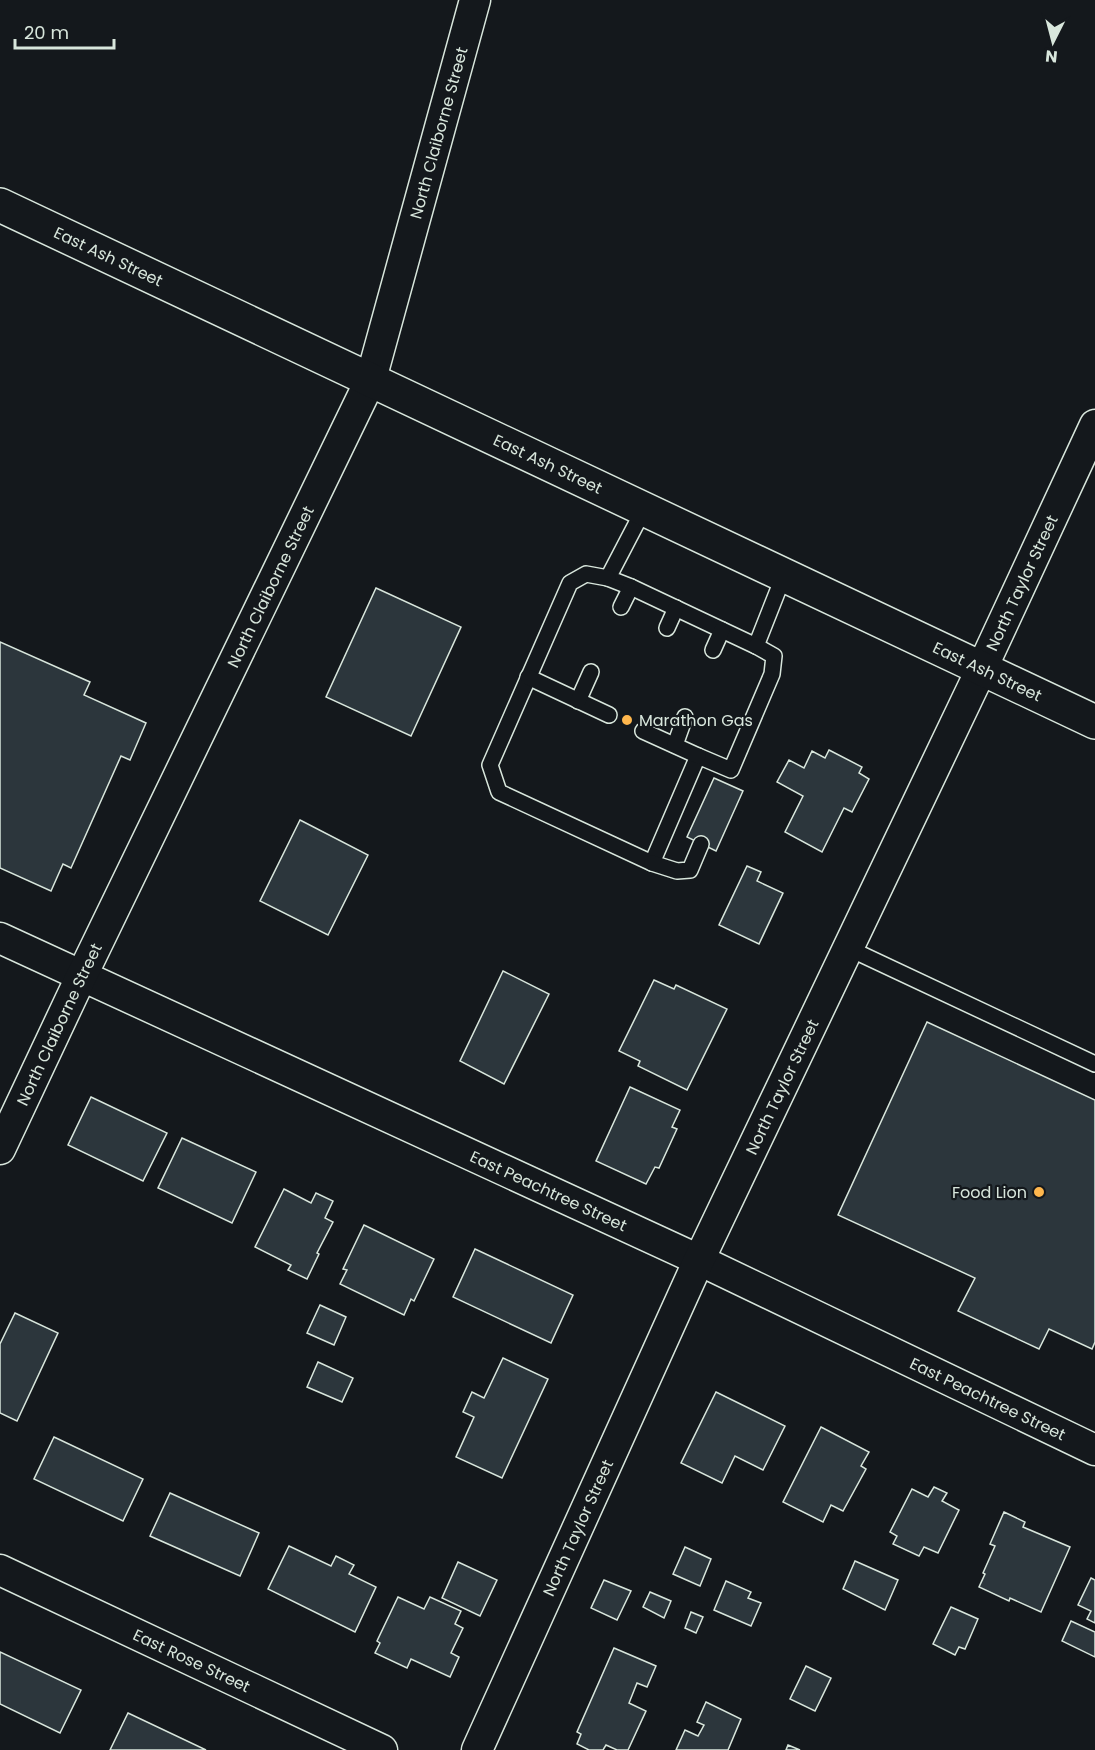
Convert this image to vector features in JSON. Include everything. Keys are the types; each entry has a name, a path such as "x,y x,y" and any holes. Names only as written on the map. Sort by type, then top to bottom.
{"main road":[{"name":"East Ash Street","path":"0,206 1095,722"}],"street":[{"name":"North Claiborne Street","path":"0,1149 371,379 475,0"},
{"name":"North Taylor Street","path":"477,1750 699,1260 982,668 1095,425"},
{"name":"East Peachtree Street","path":"0,938 699,1260 1095,1450"},
{"name":"East Rose Street","path":"0,1570 382,1750"}],"lane":[{"path":"609,578 644,508"},
{"path":"644,731 698,756 729,777 772,674 774,656 632,587 609,578 586,574 570,583 490,765 499,792 652,863 677,870 690,870 701,844"},
{"path":"756,646 784,574"},
{"path":"621,607 632,587"},
{"path":"667,628 676,608"},
{"path":"713,650 722,630"},
{"path":"578,701 591,672"},
{"path":"528,677 609,715"},
{"path":"675,745 685,717"},
{"path":"652,863 698,756"},
{"path":"848,948 1095,1064"}],"building":[{"path":"376,588 461,627 411,736 326,697"},
{"path":"0,642 90,682 84,695 146,723 130,760 121,756 71,868 63,864 51,891 0,868"},
{"path":"829,750 862,767 859,773 869,779 852,812 844,808 822,852 785,832 803,796 777,782 789,760 804,768 812,751 825,758"},
{"path":"714,778 743,791 716,851 687,837"},
{"path":"300,820 368,855 328,935 260,901"},
{"path":"747,866 761,872 757,881 783,893 759,944 719,925"},
{"path":"503,971 549,994 504,1084 460,1061"},
{"path":"654,980 674,989 676,985 727,1009 687,1090 638,1066 640,1061 619,1051"},
{"path":"927,1022 1095,1100 1095,1342 1092,1349 1049,1329 1039,1349 958,1311 975,1278 838,1215"},
{"path":"630,1087 680,1110 672,1127 677,1129 659,1168 655,1167 646,1184 596,1161"},
{"path":"91,1097 167,1133 143,1181 68,1145"},
{"path":"182,1138 256,1172 232,1223 158,1188"},
{"path":"284,1189 311,1203 316,1193 333,1201 325,1218 333,1222 307,1279 288,1270 291,1265 255,1247"},
{"path":"364,1225 434,1259 414,1301 411,1299 404,1315 340,1284 347,1270 343,1269"},
{"path":"475,1249 573,1295 551,1343 453,1297"},
{"path":"320,1305 346,1317 334,1345 307,1333"},
{"path":"15,1313 58,1333 17,1421 0,1413 0,1344"},
{"path":"503,1358 548,1379 502,1478 456,1457 474,1417 463,1412 472,1392 484,1398"},
{"path":"318,1362 353,1378 342,1402 307,1387"},
{"path":"716,1392 785,1426 763,1470 735,1456 722,1483 681,1463"},
{"path":"821,1427 869,1452 861,1466 866,1469 843,1511 831,1505 823,1522 783,1502"},
{"path":"54,1437 143,1479 123,1521 34,1479"},
{"path":"934,1487 947,1493 942,1501 959,1510 938,1553 924,1547 919,1556 893,1544 897,1536 890,1532 912,1489 928,1497"},
{"path":"170,1493 259,1533 240,1576 150,1536"},
{"path":"1004,1512 1025,1522 1023,1527 1070,1547 1041,1612 979,1587 995,1546 990,1544"},
{"path":"289,1546 331,1566 336,1556 354,1565 349,1574 376,1587 355,1632 268,1589"},
{"path":"685,1547 711,1559 700,1586 673,1574"},
{"path":"855,1561 898,1580 885,1610 843,1589"},
{"path":"458,1562 497,1580 480,1616 442,1598"},
{"path":"1091,1578 1095,1580 1095,1623 1087,1619 1091,1611 1078,1605"},
{"path":"604,1580 631,1591 617,1620 591,1608"},
{"path":"726,1581 751,1592 748,1598 761,1603 751,1626 714,1610"},
{"path":"650,1592 671,1601 664,1618 643,1607"},
{"path":"398,1597 424,1609 430,1597 461,1611 455,1624 463,1628 451,1653 459,1657 450,1677 411,1659 407,1668 375,1653 380,1643 377,1641"},
{"path":"951,1607 978,1619 965,1649 959,1647 955,1655 933,1644"},
{"path":"691,1612 703,1617 696,1633 685,1628"},
{"path":"1071,1621 1095,1632 1095,1657 1062,1641"},
{"path":"614,1648 656,1666 647,1687 637,1683 629,1703 646,1711 628,1750 617,1750 606,1745 603,1750 589,1750 577,1744 581,1734 577,1732"},
{"path":"0,1652 81,1690 60,1733 0,1704"},
{"path":"806,1666 831,1678 815,1711 790,1699"},
{"path":"706,1702 741,1719 728,1750 676,1750 685,1730 698,1736 704,1725 697,1722"},
{"path":"128,1713 206,1750 110,1750"},
{"path":"788,1745 800,1750 786,1750"}],"place":[{"name":"Marathon Gas","path":"627,720"},
{"name":"Food Lion","path":"1039,1192"}]}
